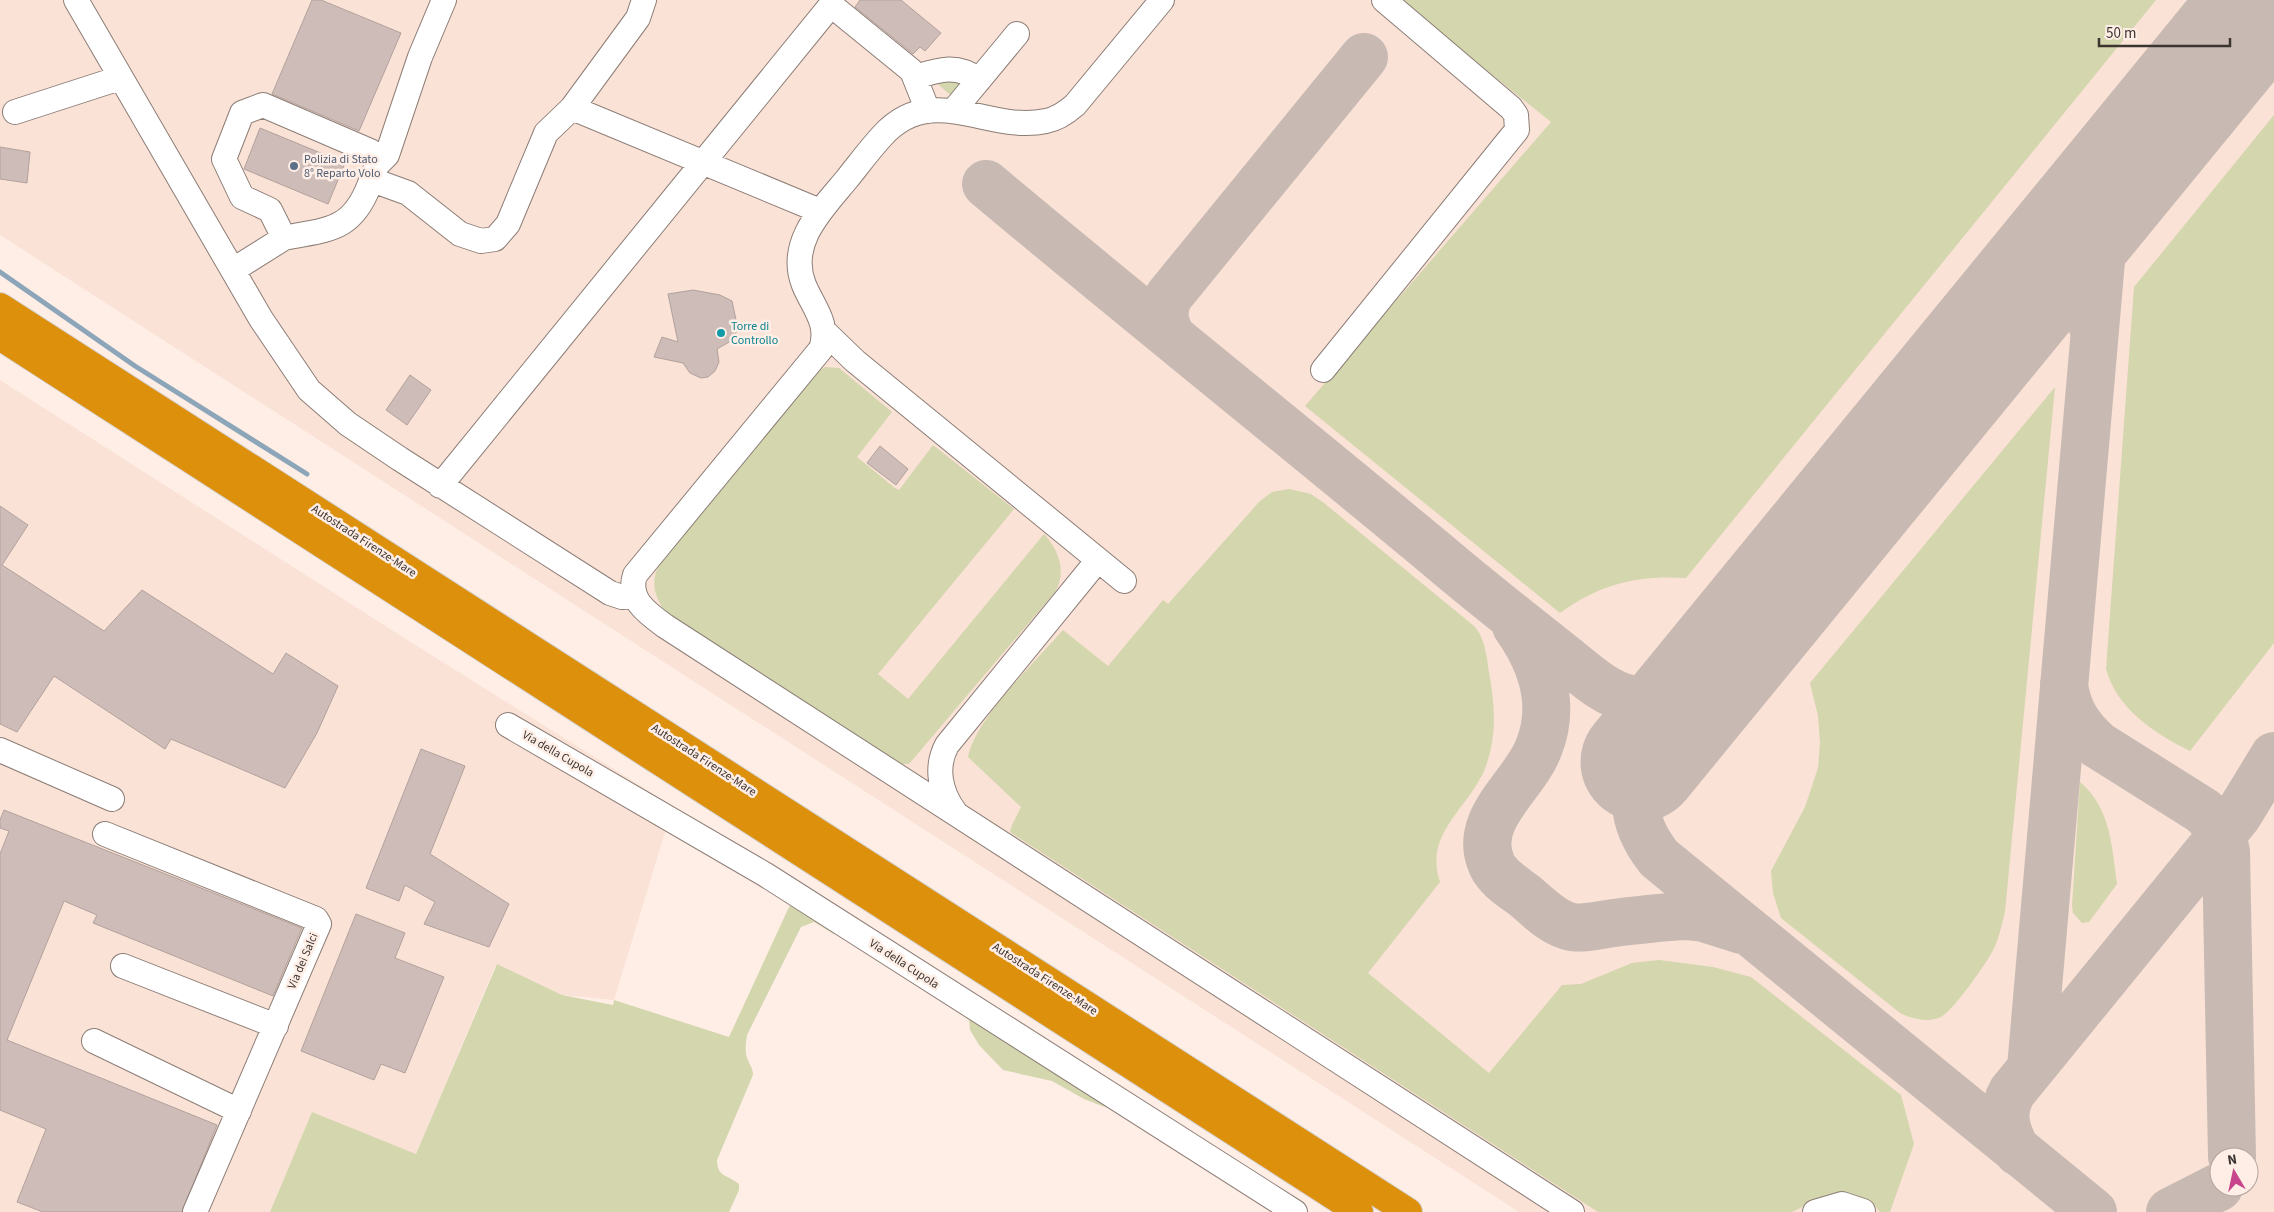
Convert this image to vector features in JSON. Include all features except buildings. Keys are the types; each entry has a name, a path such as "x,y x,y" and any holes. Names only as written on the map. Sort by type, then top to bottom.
{"highway":[{"name":"Autostrada Firenze-Mare","path":"0,307 1408,1212"},
{"name":"Autostrada Firenze-Mare","path":"0,336 1359,1212"}],"street":[{"path":"76,0 233,270 285,356 309,390 348,424 440,486 610,594 622,597 634,596"},
{"path":"375,172 387,155 420,57 444,0"},
{"path":"375,172 408,193 460,234 481,241 495,239 508,224 546,133 572,108 638,18 644,0"},
{"path":"1162,0 1075,105 1060,116 1047,121 1019,122 954,110 928,111 904,119 883,135 820,211 807,230 801,248 800,266 802,279 819,314 825,332 824,340 817,354 635,575 632,588 634,596 651,616 1572,1212"},
{"path":"1323,370 1517,130 1516,115 1511,108 1384,0"},
{"path":"440,486 833,2 906,64 916,77 928,111"},
{"path":"954,110 1017,34"},
{"path":"916,77 934,71 957,69 979,80"},
{"path":"15,112 120,78"},
{"path":"233,270 284,238 331,229 350,219 363,201 375,172 378,156 263,105 242,113 224,160 242,197 270,210 284,238"},
{"path":"572,108 820,211"},
{"path":"825,332 854,361 1124,581"},
{"path":"957,814 946,799 941,783 940,760 947,745 1098,560"},
{"name":"Via della Cupola","path":"508,725 774,880 1294,1212"},
{"path":"0,750 112,799"},
{"name":"Via dei Salci","path":"105,834 316,919 319,924 194,1212"},
{"path":"124,966 276,1026"},
{"path":"94,1041 239,1111"},
{"path":"1815,1212 1842,1204 1864,1211"}],"shaded area":[{"path":"0,0 2274,0 2274,1212 1519,1212 0,235"},
{"path":"0,380 409,641 673,806 614,1000 562,995 496,964 416,1154 312,1113 270,1212 0,1212"}],"green space":[{"path":"1399,0 2156,0 1686,578 1651,578 1605,588 1560,613 1305,406 1551,122"},
{"path":"965,77 955,99 933,80"},
{"path":"2274,115 2274,643 2190,751 2151,728 2128,708 2111,683 2106,669 2134,287"},
{"path":"825,367 839,368 892,412 857,457 895,488 899,490 933,445 1014,509 878,674 908,699 1044,534 1054,547 1060,562 1059,584 1055,592 909,764 900,764 668,614 663,609 655,590 655,577 660,564 815,374"},
{"path":"2055,387 2005,912 1992,953 1971,984 1947,1013 1931,1020 1910,1017 1900,1013 1781,918 1773,893 1771,871 1805,807 1818,768 1820,743 1818,716 1810,683"},
{"path":"1289,489 1311,494 1324,503 1474,626 1481,636 1485,648 1493,696 1494,720 1490,754 1479,781 1443,834 1436,864 1440,882 1368,973 1489,1073 1562,985 1581,984 1632,963 1659,960 1713,967 1751,977 1901,1095 1914,1144 1890,1212 1880,1212 1870,1200 1846,1193 1825,1196 1792,1212 1598,1212 1010,832 1021,807 968,757 982,725 1008,690 1063,630 1108,666 1163,600 1168,604 1260,501 1272,492"},
{"path":"2080,782 2090,792 2104,816 2111,843 2117,884 2089,922 2082,923 2073,913 2072,906"},
{"path":"795,903 803,905 867,943 1288,1212 1278,1212 1127,1112 1084,1099 1052,1081 1003,1070 979,1045 970,1030 969,1019 959,1006 849,940 832,933 814,922 801,927 747,1035 746,1054 753,1075 717,1160 717,1166 721,1173 739,1184 739,1190 729,1212 270,1212 312,1112 416,1154 497,964 562,995 613,1005 614,1000 729,1037 789,907"}],"waterway":[{"path":"0,272 135,366 307,474"}],"taxiway":[{"path":"1171,336 1165,316 1165,307 1169,296 1364,57"},
{"path":"2031,1068 2104,226 2120,185 2143,148"},
{"path":"986,184 1482,593 1602,687 1630,699 1649,701 1666,698 1681,692 1695,683 1709,671 1745,632"},
{"path":"2004,318 2032,297 2056,291 2074,298 2081,304 2091,321 2094,331"},
{"path":"1516,626 1525,639 1539,668 1546,699 1546,715 1539,747 1523,775 1502,803 1489,833 1487,848 1495,870 1506,882 1547,915 1572,927 1686,916 1704,918 1742,930"},
{"path":"2064,684 2071,711 2091,739 2203,811 2212,820 2221,834 2226,852 2232,1147"},
{"path":"1652,746 1640,776 1636,804 1642,830 1659,858 2093,1212"},
{"path":"2018,1152 2010,1138 2005,1115 2012,1092 2238,815 2274,756"},
{"path":"2170,1212 2209,1192"}],"runway":[{"path":"1640,762 2264,0"}],"place":[{"name":"Polizia di Stato 8° Reparto Volo","path":"294,166"},
{"name":"Torre di Controllo","path":"721,333"}]}
